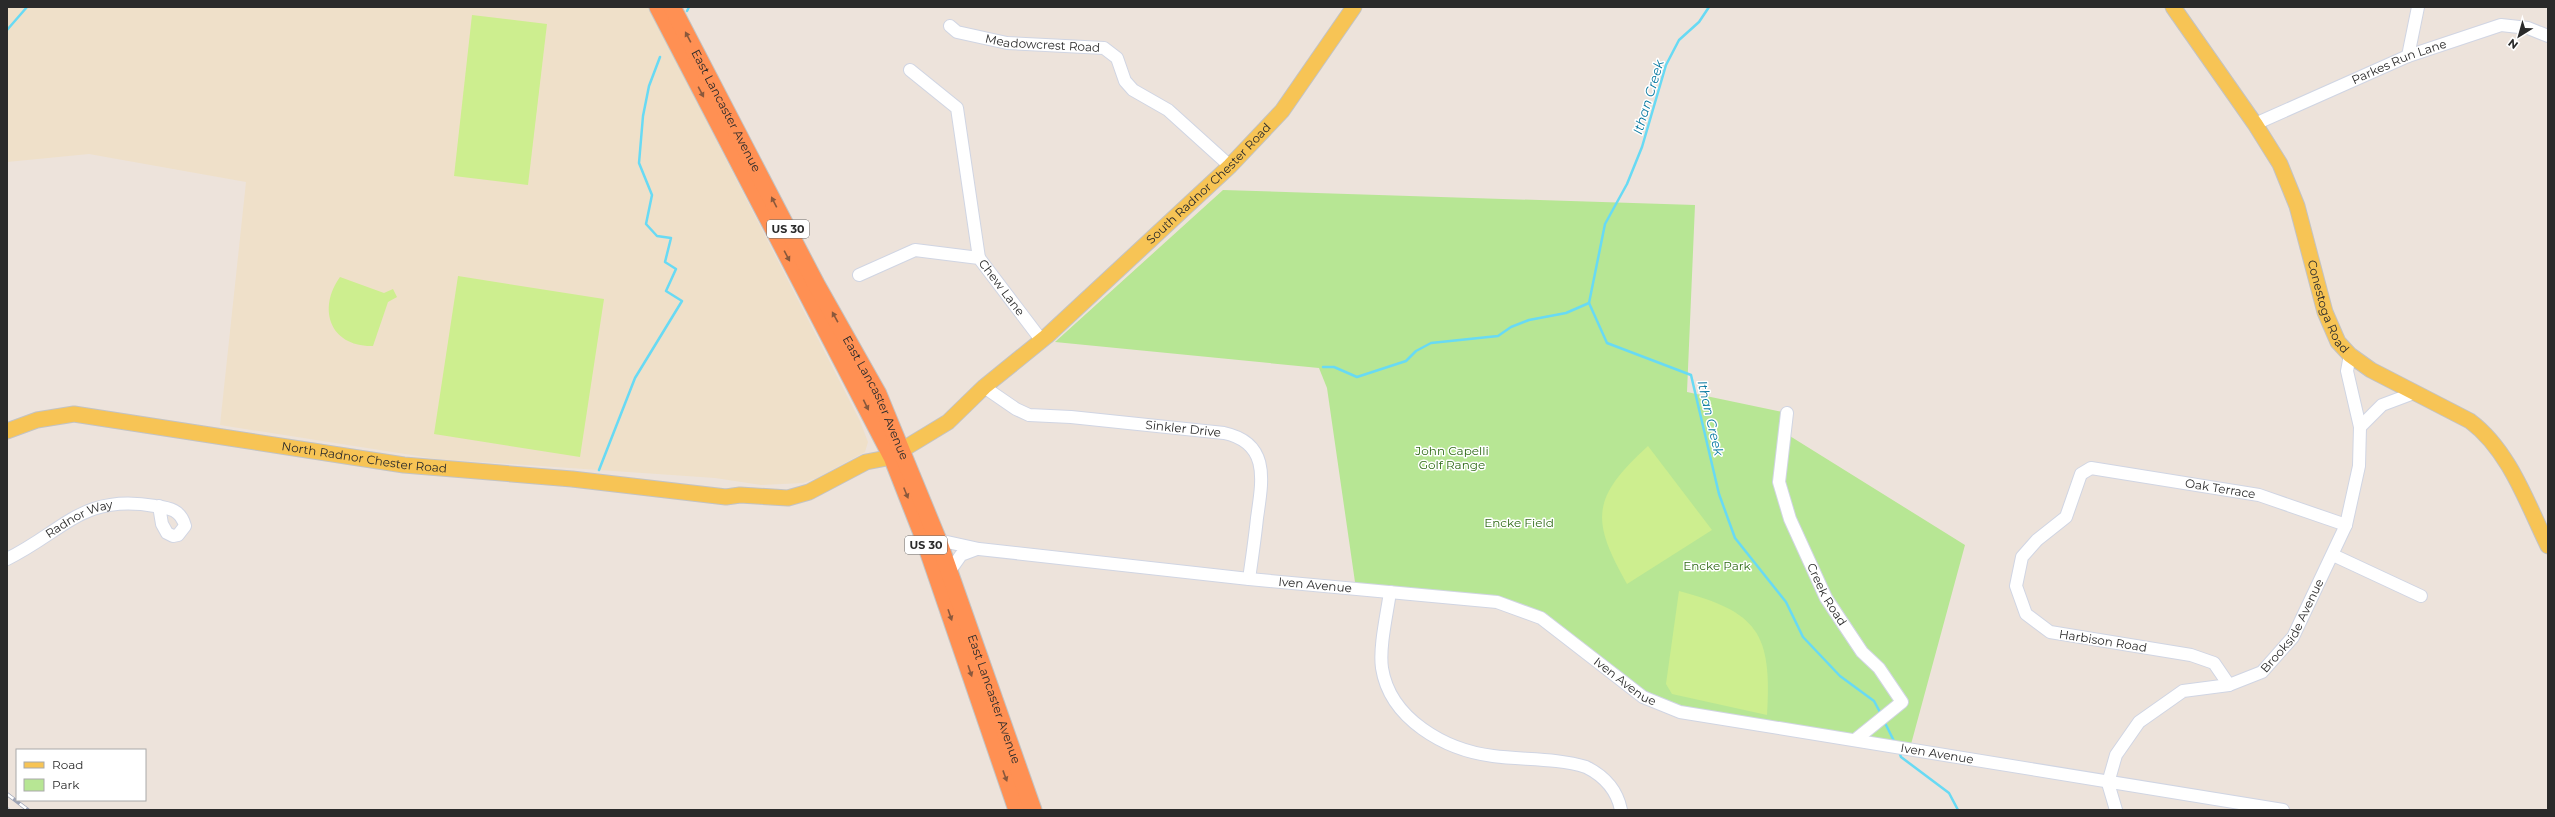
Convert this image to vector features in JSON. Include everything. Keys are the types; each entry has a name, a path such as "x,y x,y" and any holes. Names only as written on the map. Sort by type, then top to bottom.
{"highway":[{"name":"East Lancaster Avenue","path":"658,7 897,454 938,540 1033,810"},
{"name":"East Lancaster Avenue","path":"672,7 816,284 860,359 897,454 923,536 1017,810"}],"main road":[{"name":"South Radnor Chester Road","path":"1042,340 1230,166 1282,111 1354,7"},
{"name":"Conestoga Road","path":"2173,7 2255,124 2280,164 2297,206 2329,323 2338,342 2350,355 2371,370 2470,421 2483,430 2511,470 2548,546"},
{"name":"North Radnor Chester Road","path":"7,431 37,420 74,414 404,465 572,479 726,497 740,495 788,498 809,492 866,462 897,454 948,422 984,387 1042,340"}],"street":[{"path":"2408,56 2418,7"},
{"name":"Parkes Run Lane","path":"2255,124 2408,56 2501,25 2528,28 2548,36"},
{"name":"Meadowcrest Road","path":"950,26 957,32 1007,43 1104,48 1117,58 1125,81 1133,90 1168,110 1230,166"},
{"path":"910,70 957,108 979,258"},
{"name":"Chew Lane","path":"859,274 915,250 979,258 1042,340"},
{"name":"Brookside Avenue","path":"2108,783 2116,755 2139,722 2182,691 2229,685 2262,672 2293,637 2346,525 2359,466 2360,427 2347,371 2350,355"},
{"name":"Sinkler Drive","path":"984,387 1016,410 1029,415 1071,417 1224,433 1246,442 1258,458 1262,481 1249,579"},
{"path":"2360,427 2382,405 2414,393"},
{"name":"Creek Road","path":"1787,413 1779,482 1790,520 1826,598 1862,652 1880,668 1902,702 1855,740"},
{"name":"Oak Terrace","path":"2091,468 2259,495 2346,525"},
{"name":"Harbison Road","path":"2091,468 2081,474 2066,517 2037,540 2022,557 2016,586 2026,614 2050,632 2197,657 2214,663 2229,685"},
{"name":"Radnor Way","path":"7,559 34,545 72,518 89,510 126,503 159,506"},
{"name":"Iven Avenue","path":"938,540 978,549 1249,579 1496,602 1541,618 1643,697 1680,712 1901,747 2108,783 2283,810"},
{"name":"Iven Avenue","path":"949,572 961,555 978,549"},
{"path":"2333,555 2421,596"},
{"path":"1390,592 1382,667 1393,699 1404,714 1437,737 1475,753 1586,766 1600,775 1612,789 1621,810"},
{"path":"2108,783 2116,810"}],"shaded area":[{"path":"7,7 648,7 860,421 868,442 865,452 817,478 803,483 761,485 715,478 437,459 220,425 246,182 89,154 7,162"}],"green space":[{"path":"472,15 547,24 528,185 454,176"},
{"name":"Encke Park","path":"1223,190 1695,205 1687,392 1787,413 1785,433 1965,545 1910,748 1680,712 1643,697 1541,618 1496,602 1356,589 1327,388 1319,368 1055,342"},
{"path":"458,276 604,299 580,457 434,434"},
{"path":"340,277 384,293 393,289 397,297 388,302 373,346 358,345 346,340 338,333 332,324 329,313 329,301 333,289"},
{"path":"1648,446 1712,530 1627,584 1615,562 1607,542 1603,525 1603,510 1607,495 1616,480"},
{"path":"1679,591 1706,599 1727,608 1743,618 1754,630 1762,645 1766,664 1768,687 1767,715 1672,694 1666,684"}],"waterway":[{"path":"7,30 27,7"},
{"path":"687,11 689,7"},
{"name":"Ithan Creek","path":"1709,7 1699,22 1679,40 1666,65 1642,147 1627,184 1605,224 1589,303 1607,343 1691,375 1719,494 1735,538 1786,602 1803,637 1840,676 1874,701 1881,714"},
{"path":"599,470 635,378 682,301 666,291 676,269 665,262 671,238 657,236 646,224 652,195 639,163 643,116 649,86 660,57"},
{"path":"1323,367 1334,367 1357,377 1406,361 1416,351 1431,343 1498,336 1511,327 1529,320 1566,313 1589,303"},
{"name":"Ithan Creek","path":"1884,721 1895,743"},
{"name":"Ithan Creek","path":"1899,751 1901,757 1949,793 1958,810"}],"railway":[{"path":"7,794 16,801"},
{"path":"16,801 28,810"}],"park label":[{"name":"John Capelli Golf Range","path":"1452,458"},
{"name":"Encke Field","path":"1519,523"}]}
